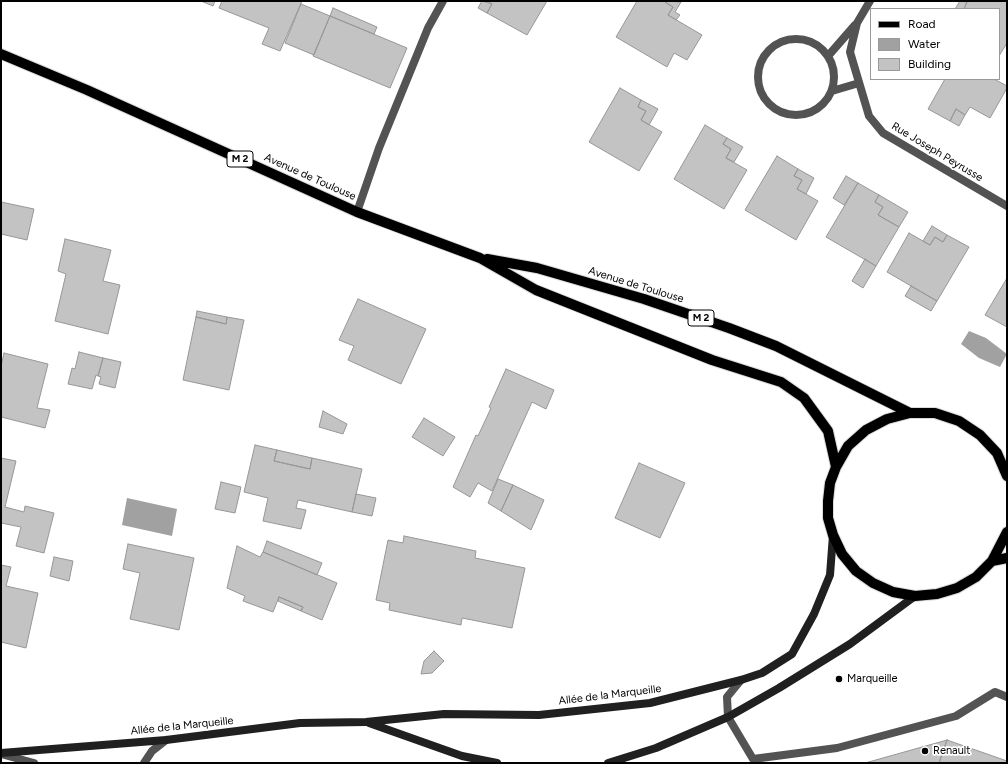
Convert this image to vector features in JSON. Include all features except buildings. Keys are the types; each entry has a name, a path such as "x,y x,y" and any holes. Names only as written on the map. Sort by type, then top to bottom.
{"main road":[{"name":"Avenue de Toulouse","path":"1,54 87,90 357,212 480,258 536,290 712,360 781,382 804,398 828,431 836,467"},
{"name":"Avenue de Toulouse","path":"480,258 537,268 644,299 730,328 776,346 910,413"},
{"path":"1007,462 980,435 959,421 935,413 910,413 887,418 866,430 848,446 836,467 830,483 828,501 828,518 833,534 842,554 856,571 873,584 893,592 915,596 937,594 957,588 976,577 992,561 1007,532"},
{"path":"997,453 1007,476"},
{"path":"992,561 1007,558"}],"street":[{"path":"357,212 379,148 425,35 443,1"},
{"name":"Rue Joseph Peyrusse","path":"828,56 857,23 870,1"},
{"name":"Rue Joseph Peyrusse","path":"857,23 850,52 869,116 883,133 1007,206"},
{"path":"799,39 812,42 828,56 834,68 832,91 825,102 816,110 803,115 784,114 772,108 762,95 758,82 759,66 765,54 775,45 786,40 799,39"},
{"path":"832,91 859,83"},
{"name":"Allée de la Marqueille","path":"1,754 166,740 300,723 366,722 444,714 539,715 650,703 741,680 762,673 792,654 814,614 830,575 833,534"},
{"path":"608,763 656,748 728,717 779,688 850,644 887,614 915,596"},
{"path":"741,680 727,697 728,717 753,759 837,748 956,716 995,692 1007,696"},
{"name":"Allée de la Marqueille","path":"366,722 462,759 497,763"},
{"path":"144,763 152,751 166,740"},
{"path":"1,754 34,763"}],"water":[{"path":"969,331 986,338 1007,354 1000,367 979,358 961,344"},
{"path":"127,498 177,509 172,536 122,525"}],"place":[{"name":"Marqueille","path":"839,679"},
{"name":"Renault","path":"925,751"}]}
